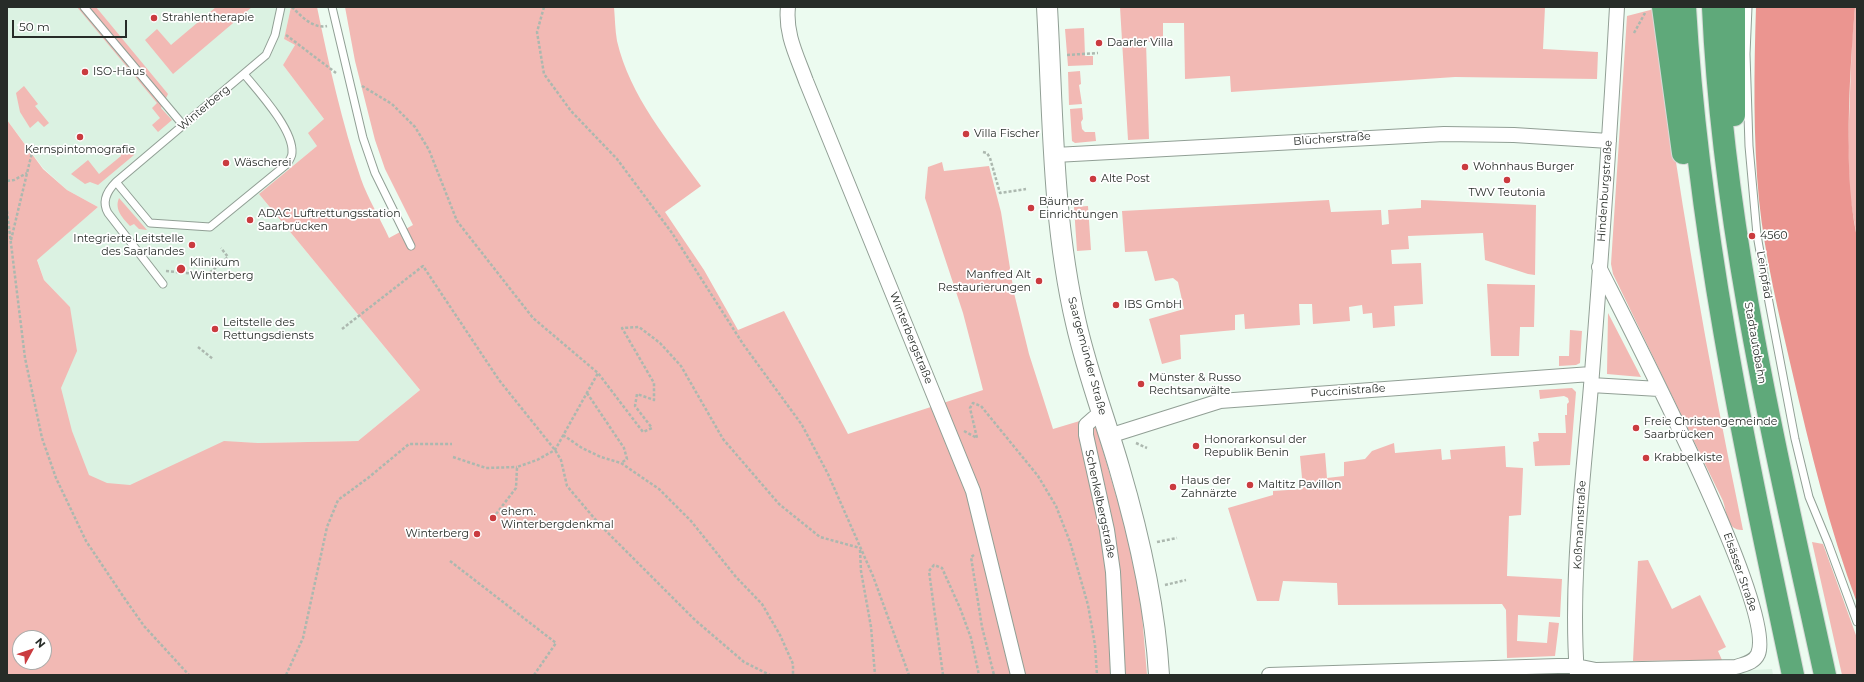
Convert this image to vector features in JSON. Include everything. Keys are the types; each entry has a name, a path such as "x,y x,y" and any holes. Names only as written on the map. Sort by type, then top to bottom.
{"highway":[{"path":"1685,7 1688,64 1696,148 1733,385 1793,675"},
{"name":"Stadtautobahn","path":"1713,7 1715,58 1732,200 1762,385 1825,675"},
{"path":"1732,200 1734,141 1734,7"},
{"path":"1655,8 1682,149 1702,271 1713,324 1733,385"}],"street":[{"name":"Winterbergstraße","path":"788,7 787,18 789,36 973,491 988,547 1006,630 1018,675"},
{"name":"Saargemünder Straße","path":"1047,7 1061,239 1067,278 1077,328 1141,546 1149,588 1159,675"},
{"name":"Hindenburgstraße","path":"1591,380 1609,141 1617,7"},
{"name":"Blücherstraße","path":"1055,155 1444,134 1514,135 1609,141"},
{"name":"Elsässer Straße","path":"1269,675 1736,667 1751,662 1758,653 1759,639 1745,581 1730,539 1660,389 1600,267"},
{"name":"Puccinistraße","path":"1109,436 1220,400 1591,380"},
{"path":"1591,380 1660,389"},
{"name":"Koßmannstraße","path":"1577,670 1574,631 1580,508 1591,380"},
{"name":"Schenkelbergstraße","path":"1103,415 1094,418 1086,425 1086,435 1107,530 1113,572 1118,675"}],"lane":[{"path":"84,7 183,125"},
{"name":"Winterberg","path":"151,269 108,213 104,204 106,196 116,182 266,55 272,45 281,7"},
{"path":"332,7 363,138 375,173 411,246"},
{"name":"Leinpfad","path":"1748,7 1747,105 1758,235 1775,339 1805,467 1810,497 1826,536 1857,622"},
{"path":"116,182 150,223 210,227 287,164 292,153 290,141 284,127 244,74"},
{"path":"151,269 163,284"}],"path":[{"path":"292,7 303,18 321,27"},
{"path":"544,7 537,32 544,74 571,111 617,159 667,226 743,344 802,425 828,474 873,576 909,675"},
{"path":"1634,33 1655,8"},
{"path":"276,30 296,42 329,69"},
{"path":"1067,55 1098,53"},
{"path":"348,79 392,104 415,127 429,150 457,221 533,318 598,373 643,432 652,428 635,406 637,394 654,400 654,383 622,328 639,327 660,344 681,366 723,438 779,504 820,537 860,548"},
{"path":"11,242 34,144"},
{"path":"983,152 987,153 990,158 1000,193 1026,189"},
{"path":"7,181 14,180 27,173"},
{"path":"7,211 25,358 42,438 56,478 86,541 125,599 144,626 169,655 189,675"},
{"path":"151,269 207,275 228,257 221,248"},
{"path":"342,329 423,266 499,380 555,450 561,460 567,486 600,525 695,620 744,662 770,675"},
{"path":"198,347 213,359"},
{"path":"453,457 486,468 517,467 537,460 555,450 598,373"},
{"path":"587,393 624,448 627,459 621,463"},
{"path":"944,421 977,438 970,408 974,403 981,406 1038,476 1056,506 1070,542 1088,605 1095,645 1097,675"},
{"path":"564,435 588,451 621,463 659,489 691,521 736,577 762,604 780,635 793,664 793,675"},
{"path":"286,675 303,638 327,526 338,500 410,444 452,444"},
{"path":"493,518 516,488 517,467"},
{"path":"1141,546 1177,538"},
{"path":"988,547 971,557 982,627 994,675"},
{"path":"860,548 861,571 871,627 875,675"},
{"path":"450,561 556,643 534,675"},
{"path":"943,675 928,571 934,565 942,568 960,608 971,638 979,675"},
{"path":"1149,588 1186,580"}],"shaded area":[{"name":"Klinikum Winterberg","path":"7,7 291,7 284,39 295,45 283,65 324,119 317,146 259,194 420,390 358,441 258,443 224,442 84,512 53,436 70,307 44,280 37,259 98,207 67,190 43,168 7,120"},
{"path":"77,7 96,7 168,94 161,108 172,120 158,132 152,125 160,118 152,108 157,103"},
{"path":"216,7 252,7 173,74 145,40 157,29 171,45"},
{"path":"291,7 317,7 336,94 354,158 364,186 389,238 413,225 385,169 375,140 355,61 345,7 614,7 617,41 631,81 663,135 701,186 665,212 704,270 738,330 784,311 848,434 983,390 963,313 925,198 928,167 942,162 944,171 989,166 1001,212 1014,293 1029,354 1053,429 1093,417 1130,543 1140,590 1147,675 7,675 7,120 43,169 67,190 98,207 37,260 44,280 70,307 77,351 61,388 72,431 89,475 107,483 130,485 224,441 258,443 358,441 420,390 259,194 317,146 308,133 324,119 283,65 295,45 284,39"},
{"path":"1120,7 1545,7 1543,49 1598,52 1597,79 1455,77 1231,92 1230,76 1185,79 1184,23 1163,23 1163,41 1146,42 1149,139 1128,140"},
{"path":"1756,7 1855,7 1849,108 1849,173 1857,238 1857,603 1829,517 1813,459 1777,307 1765,243 1759,200 1755,128 1754,79"},
{"path":"1855,7 1857,7 1857,238 1850,197 1848,147 1852,39"},
{"path":"1654,9 1683,205 1705,335 1743,530 1734,528 1728,520 1723,501 1613,274 1611,264 1627,16"},
{"path":"1084,28 1085,56 1093,56 1093,65 1068,66 1065,29"},
{"path":"1080,71 1081,84 1079,85 1082,104 1069,105 1068,72"},
{"path":"24,86 38,104 35,106 49,123 44,127 38,121 30,128 20,112 16,93"},
{"path":"1082,108 1082,129 1085,132 1095,132 1096,141 1075,143 1072,141 1070,109"},
{"path":"128,146 134,155 98,185 90,182 85,184 71,174 88,160 99,174 121,156 120,153"},
{"path":"119,198 147,230 139,229 134,224 130,226 118,210"},
{"path":"1329,200 1331,212 1381,210 1382,225 1389,224 1388,210 1421,208 1421,200 1536,205 1535,275 1485,260 1483,233 1408,236 1409,249 1391,250 1392,264 1421,263 1423,304 1394,306 1395,326 1373,328 1372,313 1363,314 1362,305 1349,307 1350,321 1313,324 1312,304 1299,304 1300,325 1245,329 1244,314 1235,315 1235,330 1180,335 1181,359 1162,364 1149,319 1184,309 1178,282 1173,278 1155,281 1147,251 1125,252 1122,211"},
{"path":"1088,206 1091,250 1077,251 1074,207"},
{"path":"1487,284 1535,285 1534,327 1520,327 1519,356 1491,356"},
{"path":"1608,313 1641,377 1607,374"},
{"path":"1570,330 1582,331 1580,363 1576,365 1559,366 1559,356 1569,356"},
{"path":"1572,388 1576,392 1570,465 1535,466 1533,442 1539,441 1538,433 1566,433 1565,415 1567,415 1567,404 1569,402 1568,398 1564,396 1540,399 1539,390"},
{"path":"1394,443 1395,453 1441,449 1442,460 1451,459 1450,450 1505,446 1506,467 1523,468 1521,515 1509,516 1507,576 1562,579 1560,617 1518,615 1517,641 1547,643 1549,622 1559,623 1555,656 1507,658 1506,610 1502,604 1338,605 1337,583 1283,581 1279,601 1257,601 1228,508 1273,495 1273,491 1303,489 1300,456 1325,453 1327,478 1344,476 1344,462 1365,459 1372,451"},
{"path":"1812,542 1823,544 1857,638 1857,675 1842,675"},
{"path":"1648,560 1672,609 1700,595 1726,647 1718,651 1722,660 1633,661 1638,561"},
{"path":"1772,669 1773,675 1645,675 1702,673"}],"place":[{"name":"Strahlentherapie","path":"154,18"},
{"name":"Daarler Villa","path":"1099,43"},
{"name":"ISO-Haus","path":"85,72"},
{"name":"Villa Fischer","path":"966,134"},
{"name":"Kernspintomografie","path":"80,137"},
{"name":"Wäscherei","path":"226,163"},
{"name":"Wohnhaus Burger","path":"1465,167"},
{"name":"Alte Post","path":"1093,179"},
{"name":"TWV Teutonia","path":"1507,180"},
{"name":"Bäumer Einrichtungen","path":"1031,208"},
{"name":"ADAC Luftrettungsstation Saarbrücken","path":"250,220"},
{"name":"4560","path":"1752,236"},
{"name":"Integrierte Leitstelle des Saarlandes","path":"192,245"},
{"name":"Klinikum Winterberg","path":"181,269"},
{"name":"Manfred Alt Restaurierungen","path":"1039,281"},
{"name":"IBS GmbH","path":"1116,305"},
{"name":"Leitstelle des Rettungsdiensts","path":"215,329"},
{"name":"Münster & Russo Rechtsanwälte","path":"1141,384"},
{"name":"Freie Christengemeinde Saarbrücken","path":"1636,428"},
{"name":"Honorarkonsul der Republik Benin","path":"1196,446"},
{"name":"Krabbelkiste","path":"1646,458"},
{"name":"Maltitz Pavillon","path":"1250,485"},
{"name":"Haus der Zahnärzte","path":"1173,487"},
{"name":"ehem. Winterbergdenkmal","path":"493,518"},
{"name":"Winterberg","path":"477,534"}]}
